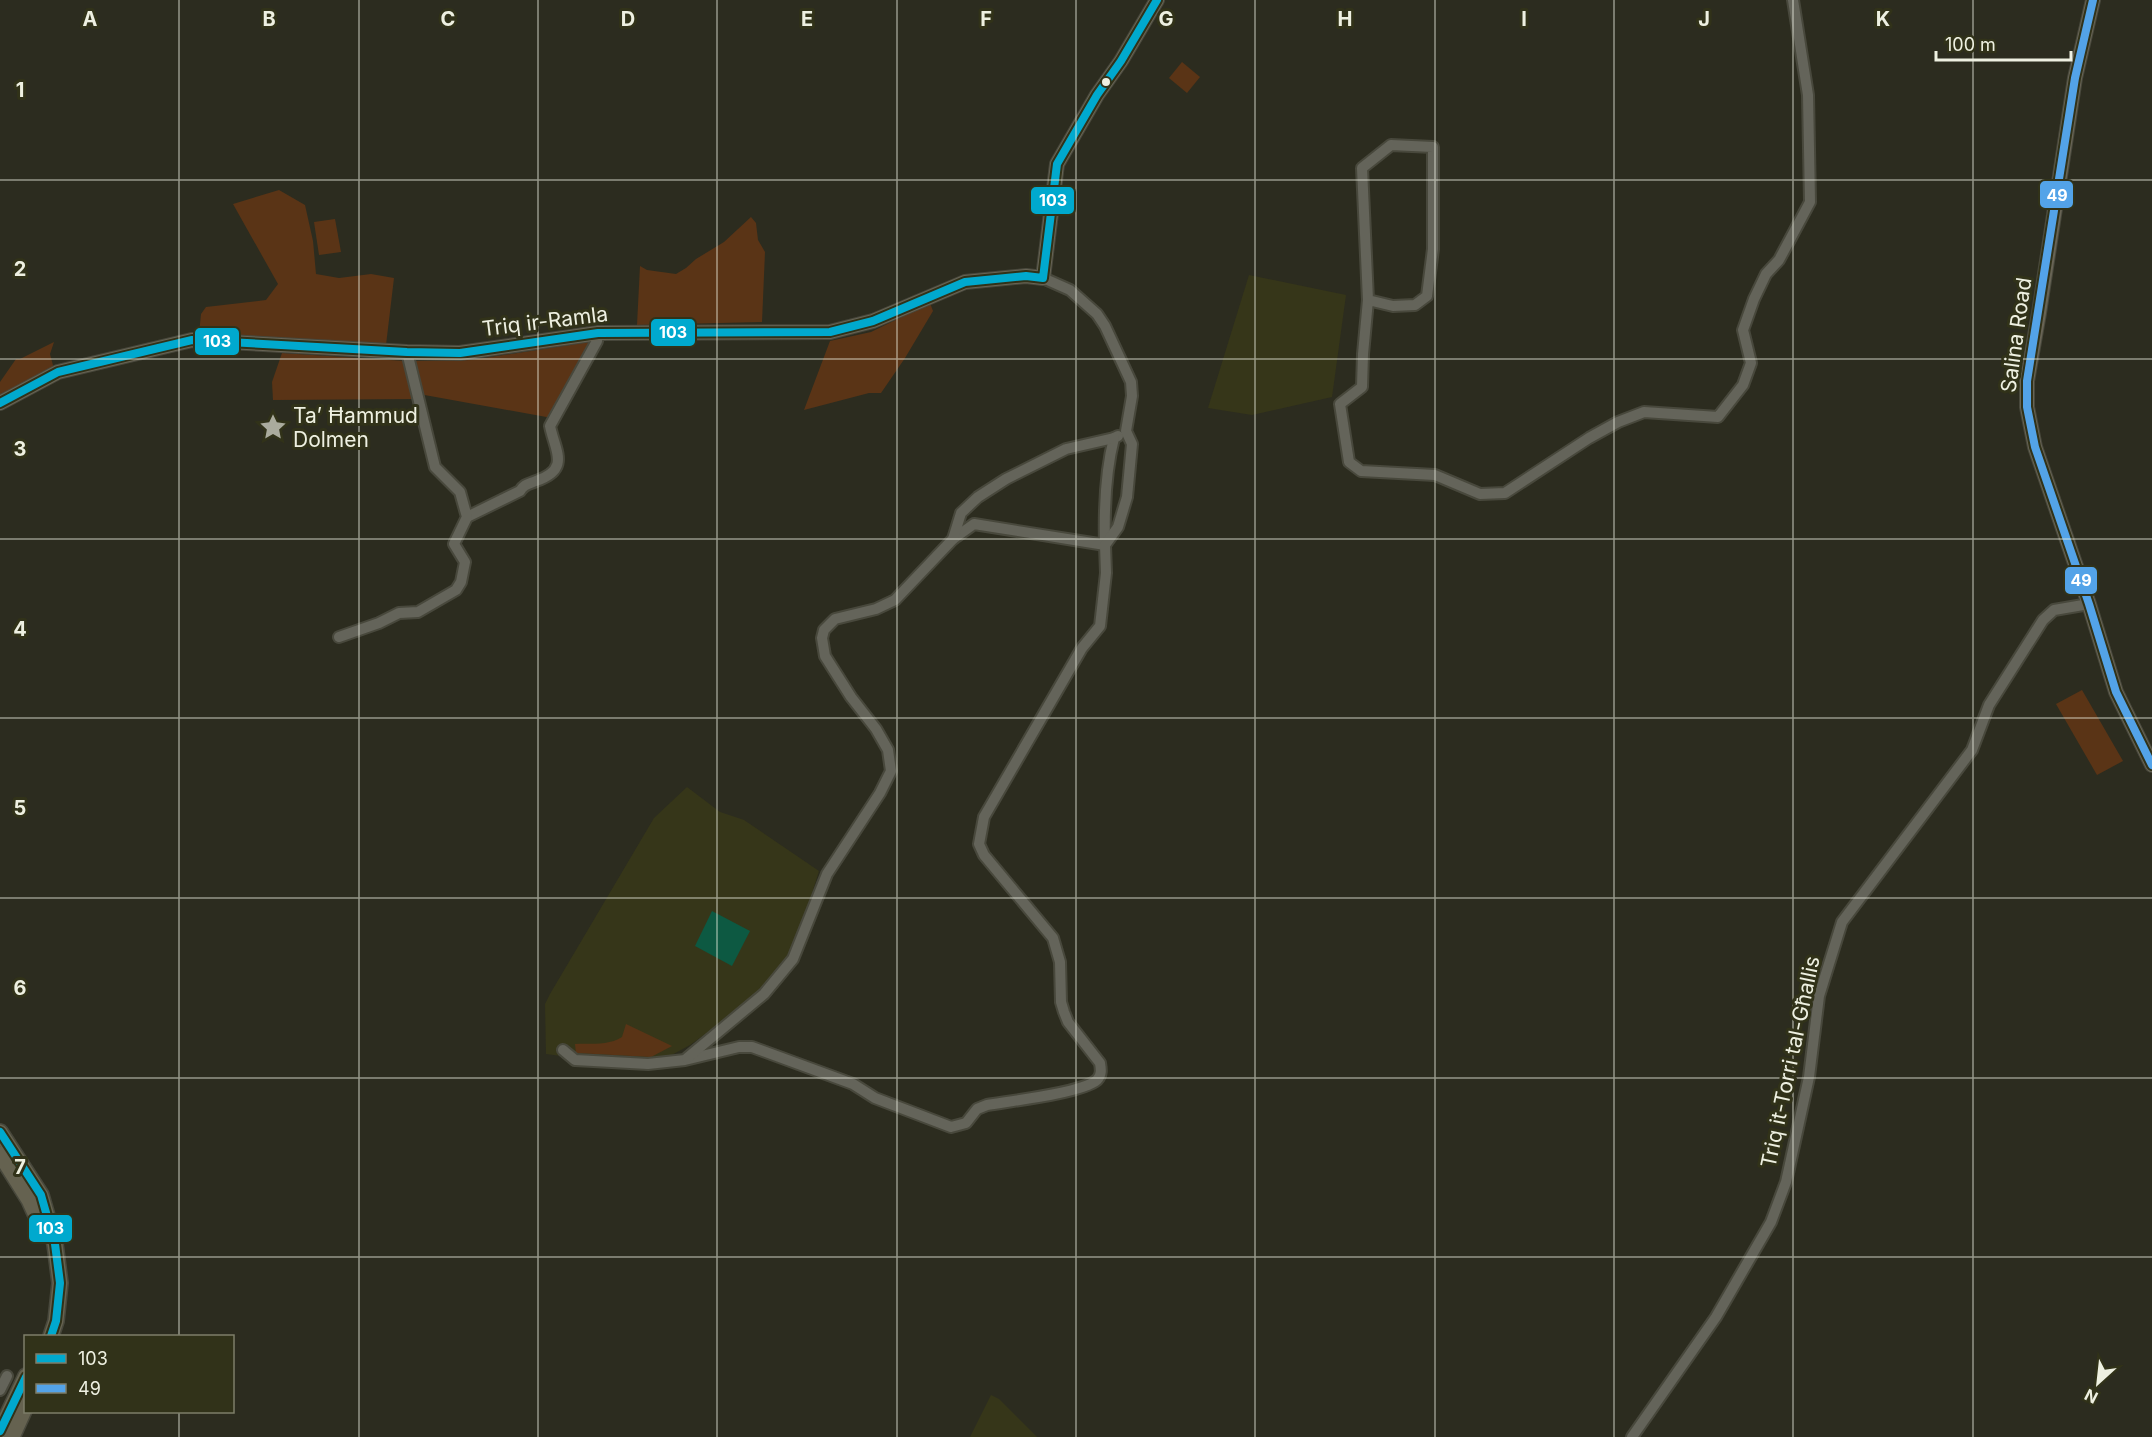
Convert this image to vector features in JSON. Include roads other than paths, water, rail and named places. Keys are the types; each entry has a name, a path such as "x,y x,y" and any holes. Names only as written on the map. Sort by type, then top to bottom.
{"highway":[{"path":"0,1132 41,1195 55,1244 60,1283 51,1335"},
{"path":"0,1154 30,1200 46,1238 52,1271 51,1304 43,1335"},
{"path":"0,1431 24,1380"},
{"path":"12,1437 24,1410"}],"main road":[{"path":"1043,278 1058,164 1097,95 1117,67 1157,0"},
{"name":"Salina Road","path":"2093,0 2076,78 2026,394 2035,447 2116,692 2152,765"},
{"name":"Triq ir-Ramla","path":"0,403 58,372 192,340 407,352 460,352 598,333 830,332 873,321 965,282 1026,276 1043,278"}],"street":[{"path":"1368,300 1393,306 1415,305 1427,296 1433,249 1433,147 1391,145 1362,168 1368,300 1362,387 1341,404 1349,462 1361,471 1435,475 1480,494 1505,493 1589,438 1618,422 1644,412 1718,417 1743,385 1751,363 1743,330 1754,299 1766,274 1779,260 1810,202 1808,95 1793,0"},
{"path":"1043,278 1070,290 1096,314 1105,326 1131,382 1132,396 1126,431 1132,444 1127,497 1118,527 1105,545"},
{"path":"339,637 379,623 399,613 418,612 456,590 461,582 465,562 454,544 467,517 520,491 523,486 544,478 555,470 559,462 558,448 550,426 597,341 598,333"},
{"path":"407,352 435,467 460,492 467,517"},
{"path":"953,539 962,513 978,497 997,485 1066,449 1114,438 1126,431"},
{"path":"562,1050 575,1060 648,1064 685,1060 739,1047 752,1047 843,1080 875,1098 951,1127 966,1123 977,1109 987,1105 1069,1090 1090,1084 1098,1079 1101,1070 1100,1063 1068,1022 1064,1012 1061,1002 1060,962 1053,938 984,855 980,844 984,817 1082,648 1100,626 1106,573 1104,505 1114,438"},
{"path":"685,1060 764,994 793,959 827,874 880,793 891,771 888,750 880,736 851,697 825,656 822,638 824,630 835,619 876,609 895,600 953,539 974,524 1105,545"},
{"name":"Triq it-Torri tal-Għallis","path":"1632,1437 1716,1317 1771,1221 1786,1182 1809,1077 1819,996 1842,922 1972,750 1989,705 2043,620 2054,610 2088,604"},
{"path":"0,1390 7,1376"}],"place":[{"name":"Ta’ Ħammud Dolmen","path":"273,427"}]}
